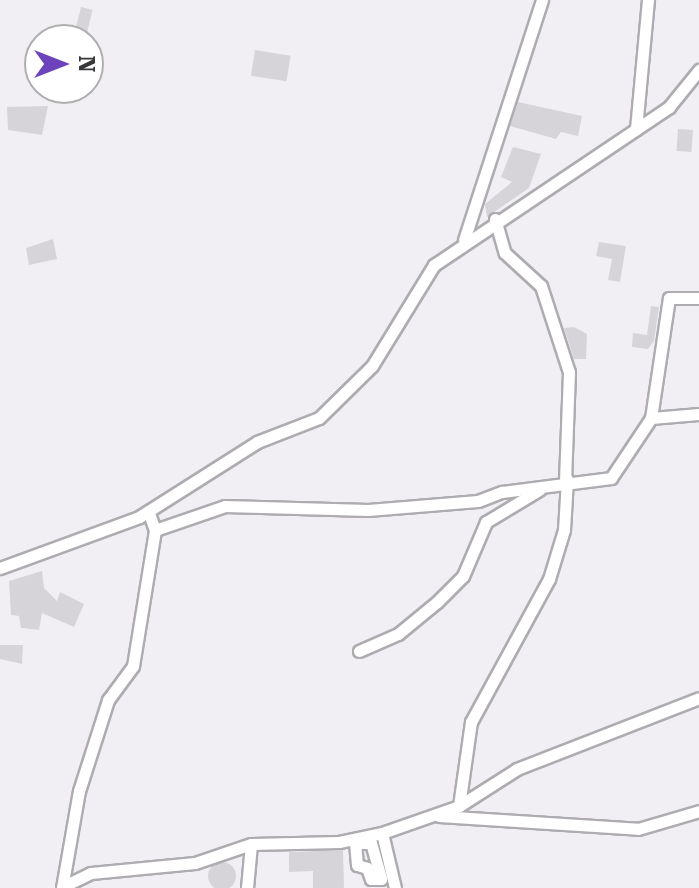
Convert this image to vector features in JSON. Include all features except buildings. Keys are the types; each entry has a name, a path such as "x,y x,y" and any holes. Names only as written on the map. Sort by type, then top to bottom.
{"street":[{"path":"464,240 542,0"},
{"path":"636,129 648,0"},
{"path":"0,568 148,511 257,442 319,418 372,366 434,265 495,219 669,107 699,70"},
{"path":"495,219 505,253 541,286 569,372 565,482"},
{"path":"155,530 225,506 368,510 478,501 565,482 611,478 651,418 669,298 699,298"},
{"path":"651,418 699,414"},
{"path":"359,651 398,634 463,576 486,522 567,477 564,530 549,579 471,722 459,806"},
{"path":"62,887 79,791 108,700 133,666 155,530 148,511"},
{"path":"62,887 91,873 195,863 251,844 339,842 382,833 459,806 517,769 699,698"},
{"path":"430,816 638,829 699,811"},
{"path":"382,833 395,888"},
{"path":"247,888 251,844"}]}
